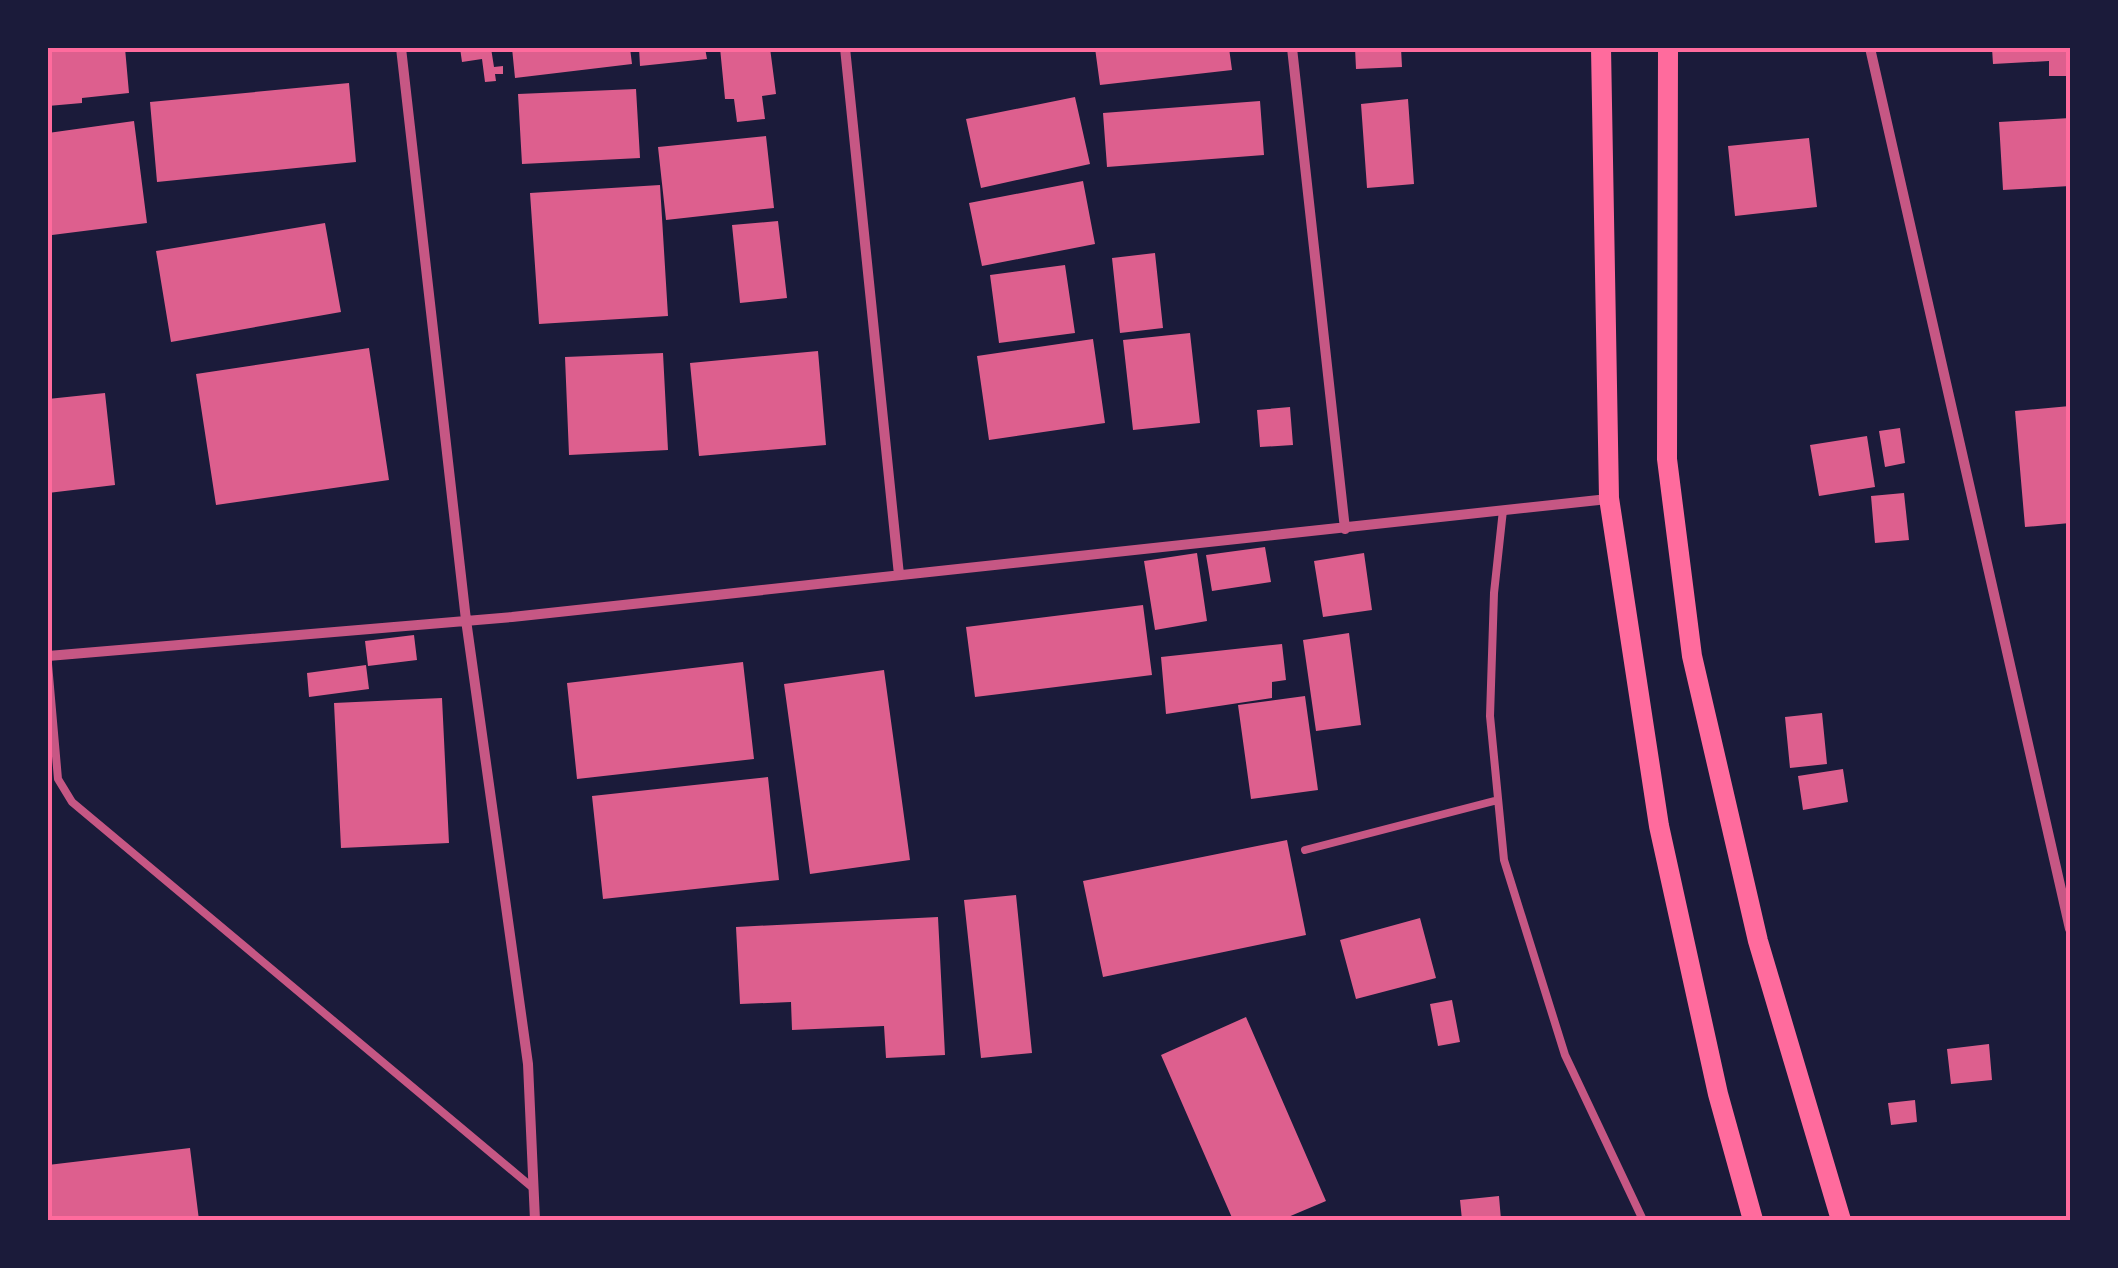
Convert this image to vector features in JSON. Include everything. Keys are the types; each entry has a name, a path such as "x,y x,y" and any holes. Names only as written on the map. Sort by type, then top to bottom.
{"main road":[{"path":"1601,48 1610,498 1659,826 1718,1094 1753,1220"},
{"path":"1668,48 1667,460 1692,656 1758,941 1842,1220"}],"street":[{"path":"401,48 466,620 528,1064 535,1220"},
{"path":"845,48 899,575"},
{"path":"1292,48 1345,529"},
{"path":"1870,48 2070,930"},
{"path":"48,656 466,620 1610,498"}],"lane":[{"path":"1503,510 1494,593 1490,716 1504,860 1565,1055 1644,1220"},
{"path":"48,664 58,778 72,802 532,1188"},
{"path":"1305,850 1498,800"}],"building":[{"path":"48,48 125,48 129,93 48,106"},
{"path":"460,48 491,48 494,67 503,66 503,74 495,74 496,81 485,82 482,59 462,62"},
{"path":"512,48 630,48 632,64 515,78"},
{"path":"639,48 705,48 707,59 640,66"},
{"path":"720,48 770,48 776,94 762,96 765,119 737,122 734,99 725,99"},
{"path":"1095,48 1229,48 1232,70 1100,85"},
{"path":"1355,48 1401,48 1402,67 1356,69"},
{"path":"1992,48 2070,48 2070,76 2049,76 2049,61 1993,64"},
{"path":"349,83 356,162 157,182 150,102"},
{"path":"636,89 640,158 522,164 518,94"},
{"path":"1075,97 1090,164 981,188 966,119"},
{"path":"1408,99 1414,184 1367,188 1361,104"},
{"path":"1260,101 1264,155 1107,167 1103,113"},
{"path":"2070,118 2070,186 2003,190 1999,122"},
{"path":"134,121 147,223 52,235 48,133"},
{"path":"766,136 774,208 666,220 658,147"},
{"path":"1809,138 1817,207 1735,216 1728,146"},
{"path":"1083,181 1095,244 982,266 969,203"},
{"path":"660,185 668,316 539,324 530,193"},
{"path":"778,221 787,298 740,303 732,225"},
{"path":"325,223 341,312 171,342 156,251"},
{"path":"1155,253 1163,328 1120,333 1112,258"},
{"path":"1065,265 1075,333 999,343 990,275"},
{"path":"1190,333 1200,423 1133,430 1123,340"},
{"path":"1093,339 1105,423 989,440 977,356"},
{"path":"369,348 389,480 216,505 196,374"},
{"path":"818,351 826,445 699,456 690,363"},
{"path":"663,353 668,450 569,455 565,357"},
{"path":"105,393 115,485 48,493 48,399"},
{"path":"2070,406 2070,523 2025,527 2015,411"},
{"path":"1290,407 1293,445 1260,447 1257,410"},
{"path":"1900,428 1905,463 1885,467 1879,431"},
{"path":"1867,436 1875,487 1819,496 1810,445"},
{"path":"1904,493 1909,540 1875,543 1871,496"},
{"path":"1265,547 1271,582 1212,591 1206,555"},
{"path":"1197,553 1207,621 1155,630 1144,561"},
{"path":"1364,553 1372,610 1323,617 1314,561"},
{"path":"1143,605 1152,675 975,697 966,627"},
{"path":"1349,633 1361,725 1316,731 1303,640"},
{"path":"414,635 417,660 368,666 365,641"},
{"path":"1282,644 1286,680 1272,682 1272,698 1166,714 1161,657"},
{"path":"743,662 754,759 577,779 567,683"},
{"path":"366,665 369,689 309,697 307,673"},
{"path":"884,670 910,860 810,874 784,684"},
{"path":"1305,696 1318,790 1251,799 1238,705"},
{"path":"442,698 449,843 341,848 334,703"},
{"path":"1822,713 1827,764 1790,768 1785,717"},
{"path":"1843,769 1848,802 1803,810 1798,776"},
{"path":"768,777 779,880 603,899 592,796"},
{"path":"1287,840 1306,935 1103,977 1083,881"},
{"path":"1016,895 1032,1053 981,1058 964,900"},
{"path":"938,917 945,1055 886,1058 884,1026 792,1030 791,1002 740,1004 736,927"},
{"path":"1420,918 1436,978 1356,999 1340,940"},
{"path":"1452,1000 1460,1042 1438,1046 1430,1004"},
{"path":"1246,1017 1326,1201 1281,1220 1233,1220 1161,1055"},
{"path":"1989,1044 1992,1080 1951,1084 1947,1049"},
{"path":"1915,1100 1917,1122 1891,1125 1888,1103"},
{"path":"190,1148 199,1220 48,1220 48,1165"},
{"path":"1499,1196 1501,1220 1462,1220 1460,1200"}]}
